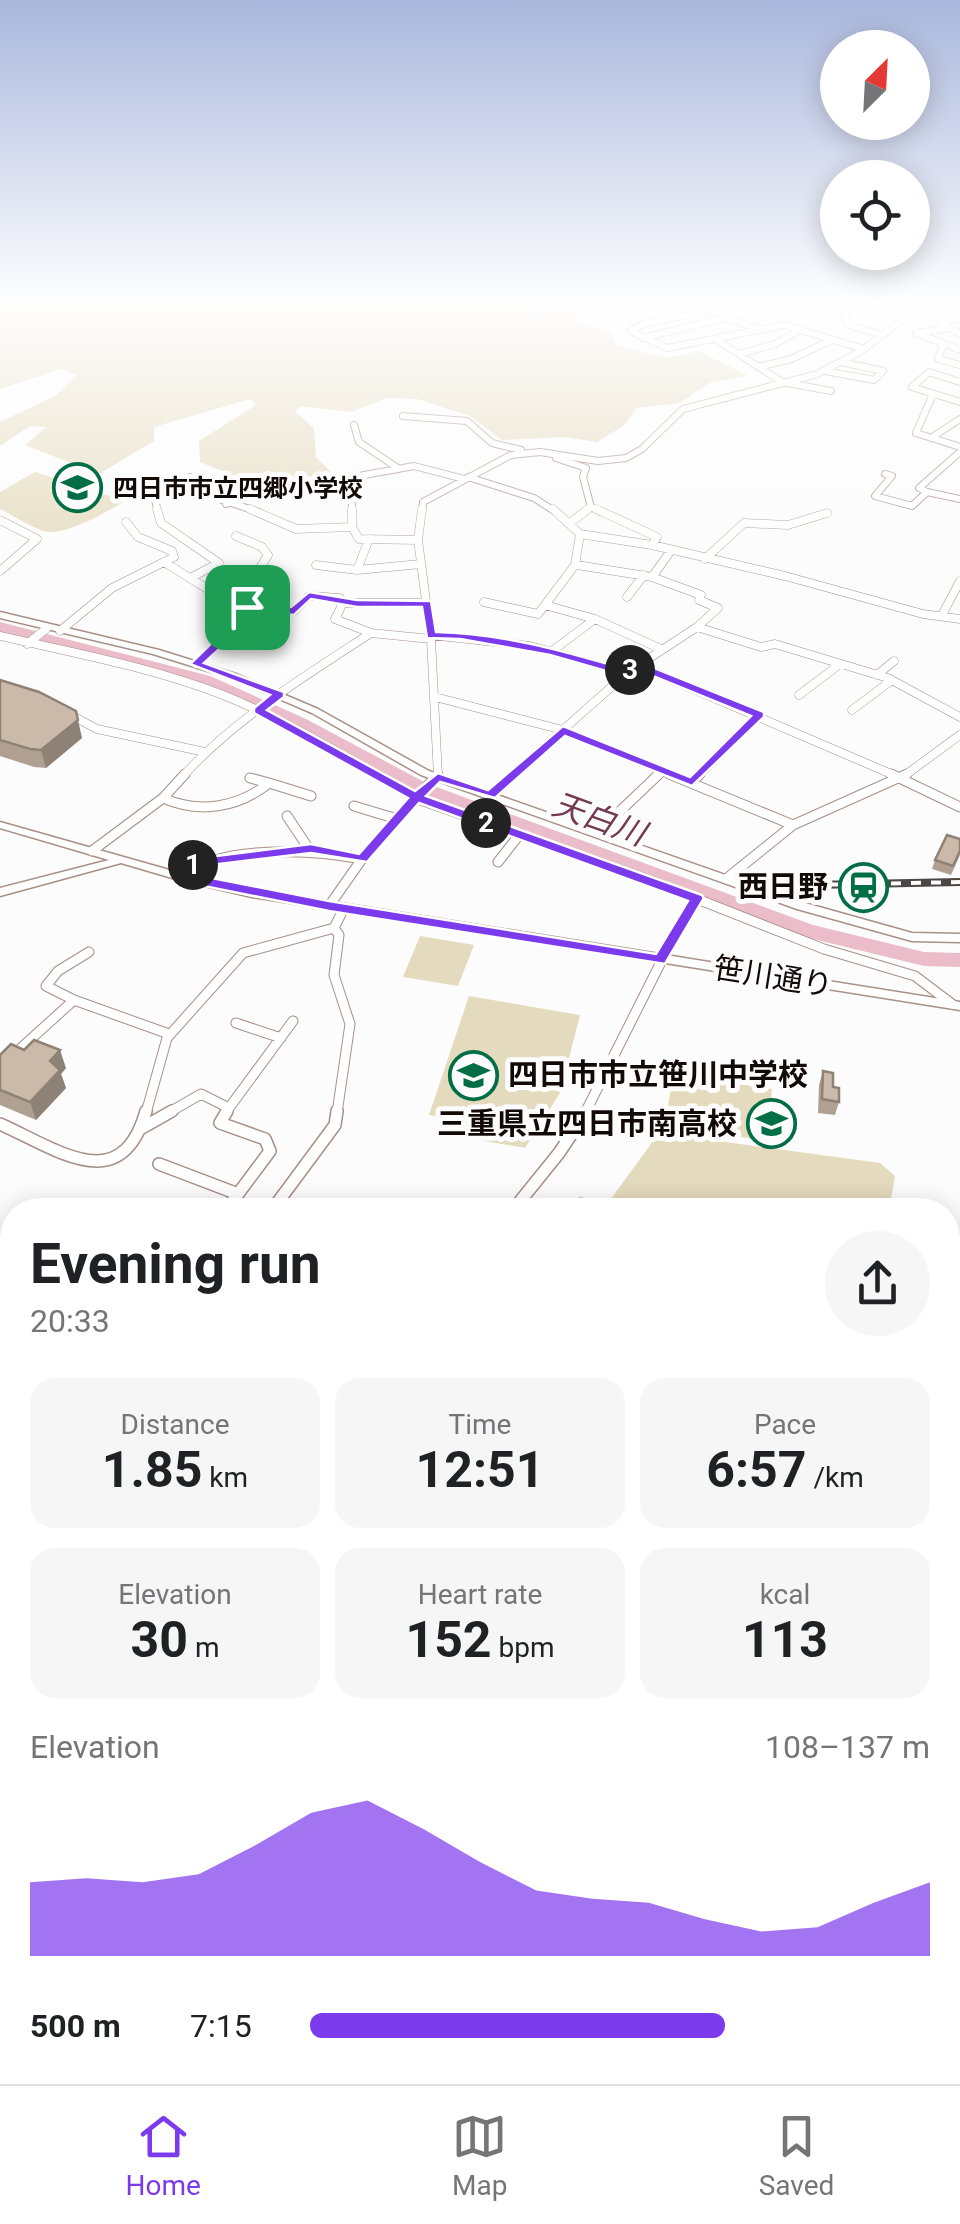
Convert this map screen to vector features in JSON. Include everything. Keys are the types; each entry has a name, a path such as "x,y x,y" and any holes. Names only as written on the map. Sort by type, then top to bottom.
{"street":[{"path":"329,906 362,859 438,777 431,637 418,540 423,502 511,455 530,451 607,460 629,458 678,412 722,399"},
{"path":"932,399 916,433 960,450 956,465 920,488 960,500"},
{"path":"403,416 468,421 492,443 586,468 583,477 591,507 657,538 652,546"},
{"path":"931,438 960,419"},
{"path":"354,424 360,442 399,468"},
{"path":"224,505 242,497 350,476 422,467 534,498 580,534 785,576 904,610 960,620"},
{"path":"886,474 892,476 874,496 912,506 927,492"},
{"path":"350,476 352,527 359,539 418,540"},
{"path":"190,477 194,491 224,505 287,521 296,530 352,527"},
{"path":"175,480 155,500 162,523 219,563 192,577"},
{"path":"569,524 591,507"},
{"path":"706,559 744,524 788,525 827,514"},
{"path":"0,520 37,539 0,570"},
{"path":"60,632 112,588 174,557 172,552 138,537 126,522"},
{"path":"484,602 538,614 577,565 580,534"},
{"path":"233,594 256,574 268,555 236,536"},
{"path":"358,570 369,539"},
{"path":"627,596 670,552"},
{"path":"164,562 192,577"},
{"path":"316,565 358,570 421,564"},
{"path":"490,795 637,665 698,626 718,608 699,600 701,595 648,576 577,565"},
{"path":"192,577 190,580 210,590 233,594 247,607 294,611 309,596 340,598 343,603"},
{"path":"942,615 957,580"},
{"path":"343,603 427,604"},
{"path":"343,603 334,618 373,630 371,633"},
{"path":"545,605 595,618 661,650"},
{"path":"196,664 224,638 247,607"},
{"path":"0,614 45,629 196,664 278,696 413,768 726,879 878,930 912,937 960,938"},
{"path":"552,651 595,618"},
{"path":"698,626 761,646 775,644 892,680 960,716"},
{"path":"28,643 45,629"},
{"path":"92,852 163,798 205,752 371,633 460,636 552,651 627,674"},
{"path":"0,636 162,675 259,710 418,795 824,949 915,976 956,1005"},
{"path":"877,675 894,661"},
{"path":"798,695 840,664"},
{"path":"637,665 760,715 960,808"},
{"path":"852,710 892,680"},
{"path":"436,697 563,730 794,825"},
{"path":"54,707 97,729 205,752"},
{"path":"692,782 760,715"},
{"path":"726,879 794,825 900,779 960,735"},
{"path":"597,833 662,770"},
{"path":"250,778 311,796"},
{"path":"163,798 187,810 248,800 269,783"},
{"path":"354,806 397,818"},
{"path":"288,816 309,849"},
{"name":"笹川通り","path":"0,825 179,876 329,906 956,1005"},
{"path":"498,862 520,834"},
{"path":"179,876 200,862 309,849 362,859"},
{"path":"0,892 122,860"},
{"path":"523,1198 583,1117 660,960 697,898"},
{"path":"0,1124 92,1164 109,1161 139,1136 169,1034 248,949 334,928 344,908"},
{"path":"281,1198 335,1125 350,1024 349,1010 335,986 331,957 340,935 334,928"},
{"path":"89,952 58,971 46,986 169,1034"},
{"path":"0,1067 74,1000"},
{"path":"235,1198 270,1150 266,1139 220,1122 294,1021"},
{"path":"236,1023 281,1038"},
{"path":"141,1128 201,1094 229,1108"},
{"path":"159,1164 238,1194"}],"shaded area":[{"path":"48,399 249,399 154,427 154,441 99,474 25,445 46,427 30,426 0,446 0,422"},
{"path":"250,399 383,399 351,412 300,406 295,412 314,428 316,457 331,472 258,492 236,477 200,462 199,441 256,405"},
{"path":"418,399 685,399 636,408 626,424 597,442 563,437 502,440 470,416"},
{"path":"35,472 125,501 74,527 44,531 0,509 0,492"},
{"path":"420,936 474,945 458,986 403,977"},
{"path":"469,996 580,1015 560,1093 525,1148 445,1134 450,1118 429,1115"},
{"path":"673,1074 772,1089 768,1141 665,1126"},
{"path":"659,1133 880,1163 895,1176 891,1198 612,1198"}],"building":[{"path":"0,680 39,692 76,711 78,720 41,750 0,740"},
{"path":"947,835 960,839 960,851 953,866 935,860"},
{"path":"34,1040 60,1050 50,1061 60,1070 30,1102 0,1090 0,1055 11,1044 24,1050"},
{"path":"823,1071 833,1073 839,1102 822,1099"}],"waterway":[{"name":"天白川","path":"0,627 204,680 300,723 421,788 808,931 924,959 960,960"}],"railway":[{"path":"811,885 960,882"}],"place":[{"name":"四日市市立四郷小学校","path":"78,488"},
{"name":"西日野","path":"863,887"},
{"name":"四日市市立笹川中学校","path":"473,1075"},
{"name":"三重県立四日市南高校","path":"772,1124"}],"route":[{"path":"247,607 224,638 196,664 280,694 258,711 416,797 362,859 311,848 200,862 179,876 252,893 660,960 697,898 416,797 438,777 490,795 563,730 692,782 760,715 637,665 627,674 552,651 460,636 431,636 427,604 357,604 343,603 340,598 309,596 294,611 247,607"}]}
